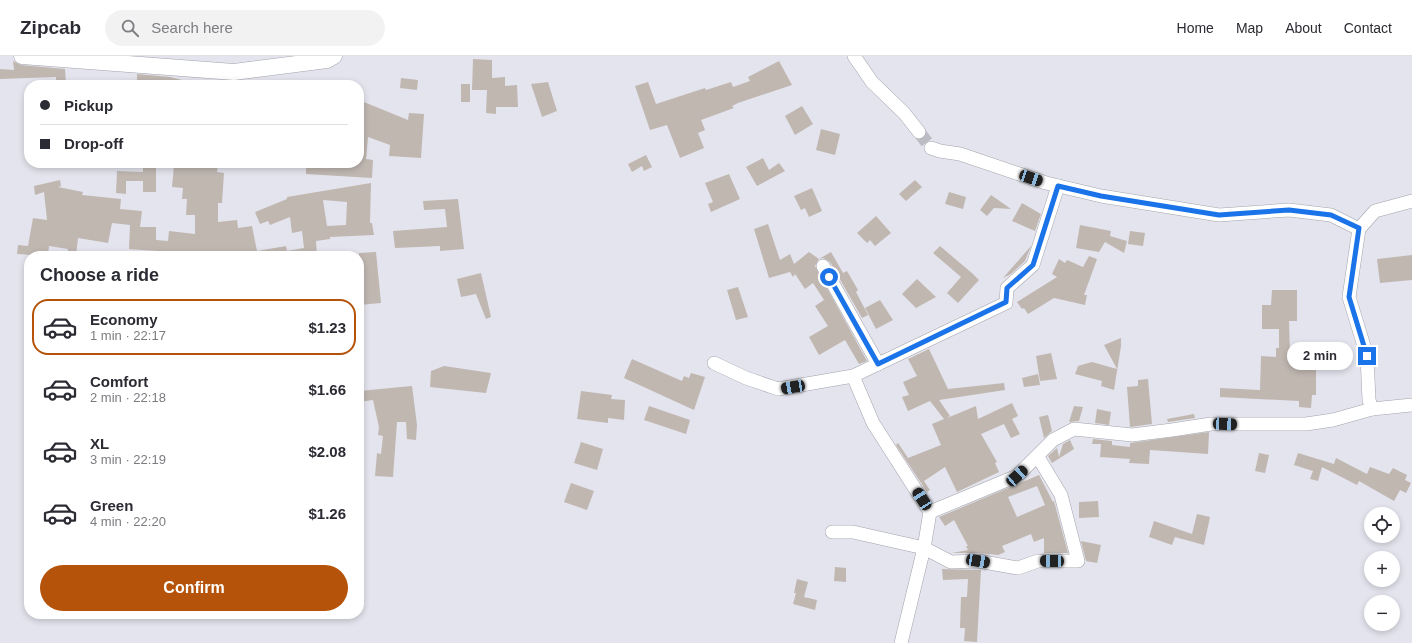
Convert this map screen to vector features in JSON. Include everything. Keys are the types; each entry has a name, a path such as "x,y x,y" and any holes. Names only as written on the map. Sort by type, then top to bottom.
{"street":[{"path":"22,56 162,61 234,72 327,60 334,56"},
{"path":"854,56 872,82 904,113 919,132"},
{"path":"931,148 960,154 1058,186 1101,196 1219,215 1289,210 1331,215 1359,228"},
{"path":"714,363 746,378 778,389 853,376 1006,302 1007,288 1033,265 1058,186"},
{"path":"1372,409 1368,400 1367,356 1349,297 1359,228 1375,211 1412,201"},
{"path":"823,266 878,364"},
{"path":"853,376 873,423 930,512 924,548 901,643"},
{"path":"930,512 1017,476 1038,457 1053,440 1074,429 1132,435 1211,424 1306,424 1333,420 1372,409 1412,405"},
{"path":"832,532 853,532 924,548 951,562 978,561 1018,568 1038,561 1078,561 1061,495 1038,457"}],"building":[{"path":"473,59 492,60 492,78 505,77 505,86 517,85 518,107 496,107 496,114 486,113 487,90 472,90"},
{"path":"13,61 21,65 65,69 66,80 56,80 56,77 0,79 0,69 14,70"},
{"path":"779,61 792,85 738,103 732,106 734,108 701,120 705,130 698,133 704,148 680,158 667,125 650,130 635,86 648,82 656,104 705,88 706,90 731,82 733,87 750,81 748,77"},
{"path":"137,74 170,77 182,80 137,80"},
{"path":"401,78 418,80 417,90 400,88"},
{"path":"548,82 557,111 542,117 531,84"},
{"path":"461,84 470,84 470,102 461,102"},
{"path":"364,102 408,120 409,113 424,114 421,158 389,156 390,145 368,137 366,159 373,160 372,178 306,174 306,168 364,168"},
{"path":"802,106 813,124 795,135 785,116"},
{"path":"821,129 840,134 835,155 816,150"},
{"path":"646,155 652,167 644,171 642,166 632,172 628,164"},
{"path":"763,158 769,170 779,163 785,171 757,186 746,167"},
{"path":"143,168 156,168 156,192 143,192 143,181 126,181 126,194 116,193 117,171 143,172"},
{"path":"174,168 217,168 217,172 224,173 222,203 218,203 218,222 237,220 238,228 252,226 257,251 158,251 129,249 130,225 112,223 108,243 78,238 77,251 68,251 68,249 49,246 48,251 24,251 24,254 17,254 18,245 28,246 33,218 47,220 44,192 35,195 34,186 60,180 61,186 58,187 83,192 82,195 121,199 120,209 142,211 140,227 156,227 156,240 168,241 169,231 195,234 195,215 186,215 187,199 182,199 183,188 172,187"},
{"path":"729,174 740,199 711,212 708,204 713,202 705,183"},
{"path":"915,180 922,187 906,201 899,194"},
{"path":"371,183 370,223 372,223 374,235 330,237 330,239 316,241 317,251 287,251 304,248 302,231 292,233 290,217 270,225 268,221 260,224 255,212 287,199 287,197","holes":["323,200 347,202 346,225 327,226"]},
{"path":"812,188 822,211 809,217 805,208 801,210 794,196"},
{"path":"949,192 966,197 963,209 945,204"},
{"path":"991,195 1011,209 994,208 987,216 980,210"},
{"path":"458,199 464,249 440,251 440,246 395,248 393,231 447,227 445,209 424,210 423,201"},
{"path":"1022,203 1041,214 1035,231 1012,221"},
{"path":"876,216 891,233 875,246 870,240 867,243 857,233"},
{"path":"768,224 780,260 790,254 794,264 809,252 819,259 815,266 867,361 859,364 845,340 819,355 809,337 828,326 815,306 824,300 813,283 805,289 795,274 793,277 790,272 769,278 754,229"},
{"path":"1080,225 1111,231 1110,236 1127,241 1124,253 1105,242 1099,252 1076,248"},
{"path":"1130,231 1145,233 1143,246 1128,244"},
{"path":"286,246 287,251 257,251"},
{"path":"940,246 979,280 958,303 947,293 961,277 933,253"},
{"path":"1031,246 1025,261 1011,274 1003,278"},
{"path":"376,252 381,303 364,305 364,253"},
{"path":"831,252 843,273 847,271 858,290 856,292 868,315 862,318 830,262 823,258 819,259"},
{"path":"1412,255 1412,280 1380,283 1377,259"},
{"path":"1089,256 1097,259 1084,295 1087,295 1085,305 1054,298 1028,314 1017,302 1057,277 1052,274 1059,259 1065,263 1067,260 1083,267"},
{"path":"481,273 491,317 486,319 476,294 461,297 457,279"},
{"path":"917,279 936,297 916,308 902,294"},
{"path":"738,287 748,317 736,320 727,290"},
{"path":"1272,290 1297,290 1297,321 1289,321 1290,354 1316,353 1316,395 1312,395 1311,408 1299,407 1299,401 1220,397 1220,388 1260,390 1261,356 1276,357 1276,348 1279,348 1279,329 1262,329 1262,305 1271,305"},
{"path":"880,300 893,320 876,329 865,308"},
{"path":"1121,338 1121,346 1114,390 1101,386 1102,381 1075,374 1078,366 1092,362 1117,369 1104,345"},
{"path":"929,349 948,389 1004,383 1005,390 939,400 950,416 947,418 976,406 978,419 1012,403 1018,416 1012,419 1020,434 1011,438 1004,424 981,434 997,462 995,463 999,472 957,492 945,467 924,481 930,490 927,492 896,445 898,443 908,458 941,445 932,424 944,419 930,401 908,411 902,397 909,395 903,382 917,376 908,359"},
{"path":"1051,353 1057,379 1040,381 1036,356"},
{"path":"632,359 682,381 684,376 689,378 691,373 705,377 694,410 624,378"},
{"path":"444,366 491,373 486,393 430,387 431,371"},
{"path":"1038,374 1040,385 1024,387 1022,378"},
{"path":"1148,379 1152,424 1130,427 1127,387 1138,386 1138,380"},
{"path":"412,386 417,425 416,440 407,439 406,422 397,422 393,477 375,476 377,453 381,454 383,436 378,435 379,427 373,400 364,401 364,391"},
{"path":"581,391 612,395 611,399 625,400 624,420 608,418 608,423 577,419"},
{"path":"649,406 690,420 686,434 644,420"},
{"path":"1074,406 1083,407 1079,421 1069,422"},
{"path":"1097,409 1111,412 1109,425 1095,423"},
{"path":"1194,414 1195,418 1168,422 1167,419"},
{"path":"1048,415 1052,431 1044,438 1039,417"},
{"path":"1209,432 1208,454 1150,450 1149,464 1129,463 1130,459 1100,457 1101,444 1092,444 1093,439 1112,441 1112,445 1130,447 1130,443"},
{"path":"1070,440 1074,449 1052,463 1048,456 1057,448 1059,457 1063,444"},
{"path":"581,442 603,449 597,470 574,463"},
{"path":"1259,453 1269,455 1265,473 1255,471"},
{"path":"1298,453 1334,464 1336,458 1367,474 1370,467 1389,474 1393,468 1407,475 1405,480 1411,483 1406,493 1400,490 1394,501 1359,481 1357,485 1322,467 1318,481 1310,479 1313,471 1294,465"},
{"path":"1039,475 1053,502 1054,501 1068,553 1044,553 1044,538 1034,542 1031,534 1002,546 1005,552 998,555 952,553 968,550 966,546 968,546 954,520 945,526 939,517","holes":["1037,486 1045,505 1017,517 1008,497"]},
{"path":"571,483 594,491 587,510 564,502"},
{"path":"1098,501 1099,517 1079,518 1079,502"},
{"path":"1197,514 1210,517 1204,545 1175,537 1172,545 1149,537 1154,521 1192,534"},
{"path":"1081,541 1101,545 1097,563 1086,561"},
{"path":"835,567 846,568 846,582 834,581"},
{"path":"942,569 981,570 977,642 964,641 965,628 960,628 961,597 967,597 968,579 943,580"},
{"path":"797,579 808,582 804,597 817,600 815,610 793,604 796,593 794,593"}],"tunnel":[{"path":"919,132 931,148"}],"route":[{"path":"829,277 878,364 1006,302 1007,288 1033,265 1058,186 1101,196 1219,215 1289,210 1331,215 1359,228 1349,297 1367,356"}]}
